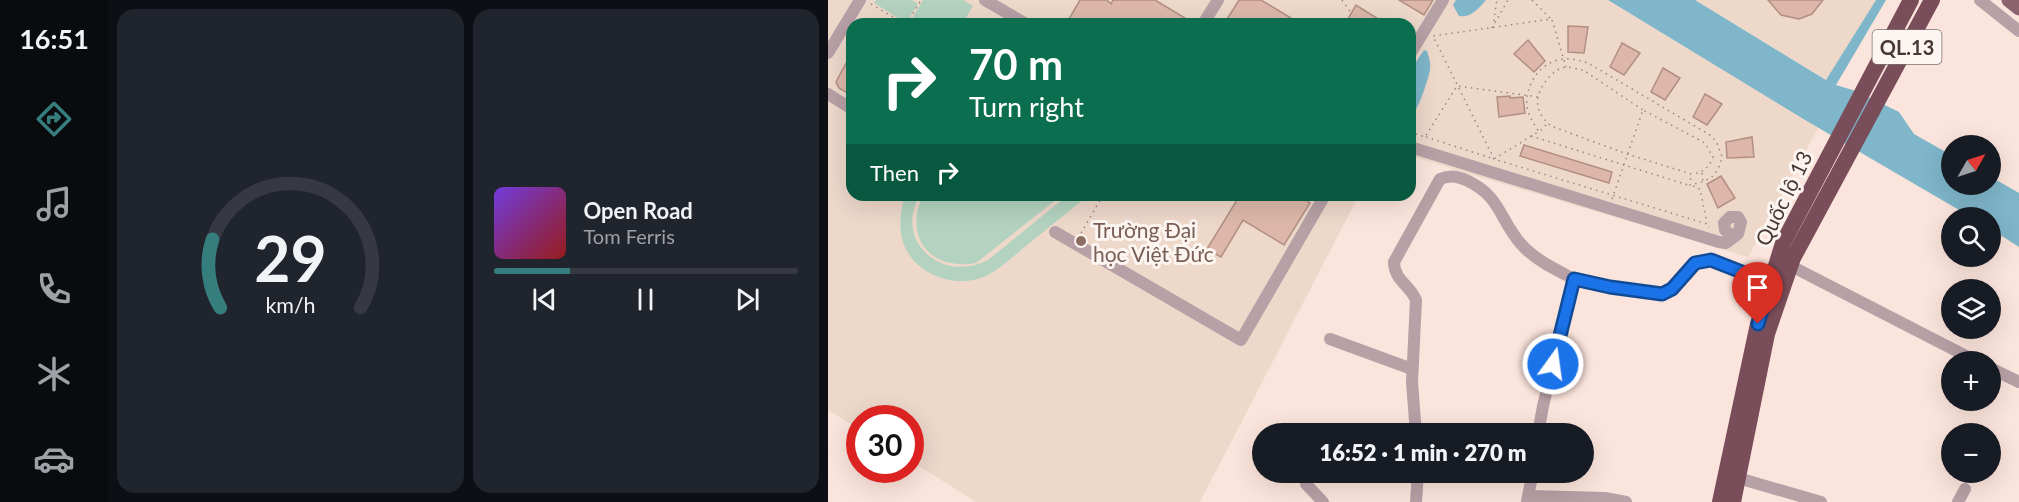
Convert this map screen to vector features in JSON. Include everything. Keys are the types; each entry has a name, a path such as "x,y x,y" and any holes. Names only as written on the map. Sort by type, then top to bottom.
{"highway":[{"name":"Quốc lộ 13","path":"1720,502 1758,324 1783,243 1911,0"},
{"name":"Quốc lộ 13","path":"1733,502 1767,334 1791,266 1932,0"}],"main road":[{"path":"2009,0 2019,8"}],"street":[{"path":"849,18 860,0"},
{"path":"986,0 1016,18"},
{"path":"1207,18 1218,0"},
{"path":"1416,44 1443,0"},
{"path":"1980,0 2019,31"},
{"path":"828,53 846,23"},
{"path":"828,94 846,105"},
{"path":"1416,149 1691,234 1726,243 1738,234 1741,222 1738,218 1730,217 1724,223 1691,234"},
{"path":"1415,423 1412,369 1416,300 1413,292 1398,278 1394,270 1394,262 1440,178 1458,176 1480,187 1493,200 1515,237 1532,255 1574,279 1610,287 1662,294 1672,289 1695,263 1711,260 1770,283"},
{"path":"1055,232 1241,340 1318,201"},
{"path":"1791,266 1957,351"},
{"path":"1540,423 1574,279"},
{"path":"1330,339 1412,369"},
{"path":"2001,373 2019,382"},
{"path":"1738,478 1821,502"},
{"path":"1416,502 1417,483"},
{"path":"1531,483 1528,499 1605,498 1626,502"},
{"path":"1306,484 1323,502"},
{"path":"1958,502 1965,489"}],"path":[{"path":"865,0 896,18"},
{"path":"910,18 921,0"},
{"path":"1342,0 1351,13"},
{"path":"1494,23 1496,3 1500,0"},
{"path":"1492,28 1508,0"},
{"path":"1532,0 1551,19 1566,68"},
{"path":"1494,159 1432,36 1551,19"},
{"path":"1539,132 1528,114 1527,96 1534,77 1551,62 1576,59 1588,63 1710,135 1716,141 1722,156 1716,172 1711,179 1690,185"},
{"path":"1561,68 1583,70 1643,110 1705,144 1713,157 1706,170 1691,174 1627,154 1551,126 1537,105 1539,97 1548,78 1561,68"},
{"path":"1457,86 1539,97"},
{"path":"1425,136 1457,86"},
{"path":"1608,208 1643,110"},
{"path":"1494,159 1539,132 1548,123"},
{"path":"1416,134 1708,227"},
{"path":"1531,136 1700,189 1708,227"},
{"path":"1702,172 1703,182"},
{"path":"1690,185 1691,174"},
{"path":"1075,243 1100,201"}],"shaded area":[{"name":"Trường Đại học Việt Đức","path":"828,0 1608,0 1818,128 1748,257 1416,158 1416,18 846,18 846,201 1356,201 1200,502 976,502 924,469 924,405 846,405 846,421 828,410"},
{"path":"1695,0 1876,0 1827,80"}],"green space":[{"path":"876,0 912,0 918,4 909,18 898,18 874,3"},
{"path":"923,0 963,0 973,6 966,18 912,18"},
{"path":"904,201 918,201 913,212 913,228 918,242 927,254 939,262 954,266 971,266 988,260 1061,201 1082,201 994,271 970,281 941,278 916,263 905,248 902,239 901,213"},
{"path":"921,201 1054,201 976,263 946,262 925,248 916,224"}],"water":[{"path":"1456,0 1486,0 1474,12 1467,16 1459,16 1453,5"},
{"path":"1608,0 1695,0 1826,80 1876,0 1886,0 1836,85 1856,91 1899,112 1914,134 1941,149 1941,195 2001,195 2001,183 2019,193 2019,247 2001,235 2001,207 1954,207 1805,120"},
{"path":"1424,50 1427,51 1430,70 1416,110 1416,62"}],"building":[{"path":"1080,0 1107,0 1111,4 1113,0 1155,0 1185,18 1070,18"},
{"path":"1239,0 1261,0 1291,18 1228,18"},
{"path":"1399,0 1433,0 1424,15"},
{"path":"1768,0 1823,0 1812,14 1799,19 1781,15"},
{"path":"1356,5 1376,18 1348,18"},
{"path":"1568,26 1588,27 1584,53 1568,52"},
{"path":"1528,40 1545,61 1534,72 1514,54"},
{"path":"1622,43 1640,53 1624,75 1610,67"},
{"path":"846,63 846,92 839,88 836,82"},
{"path":"1663,68 1680,78 1665,100 1651,92"},
{"path":"1705,94 1722,104 1707,125 1693,117"},
{"path":"1510,96 1510,98 1523,97 1525,113 1499,117 1497,97"},
{"path":"1752,137 1754,157 1727,158 1726,142"},
{"path":"1524,145 1612,172 1609,183 1520,156"},
{"path":"1721,176 1735,198 1718,208 1707,184"},
{"path":"1236,201 1307,201 1310,203 1284,245 1243,220 1221,257 1207,249"}],"place":[{"name":"Trường Đại học Việt Đức","path":"1081,241"}],"route":[{"path":"1553,364 1574,279 1610,287 1662,294 1672,289 1695,263 1711,260 1770,283 1758,324"}]}
